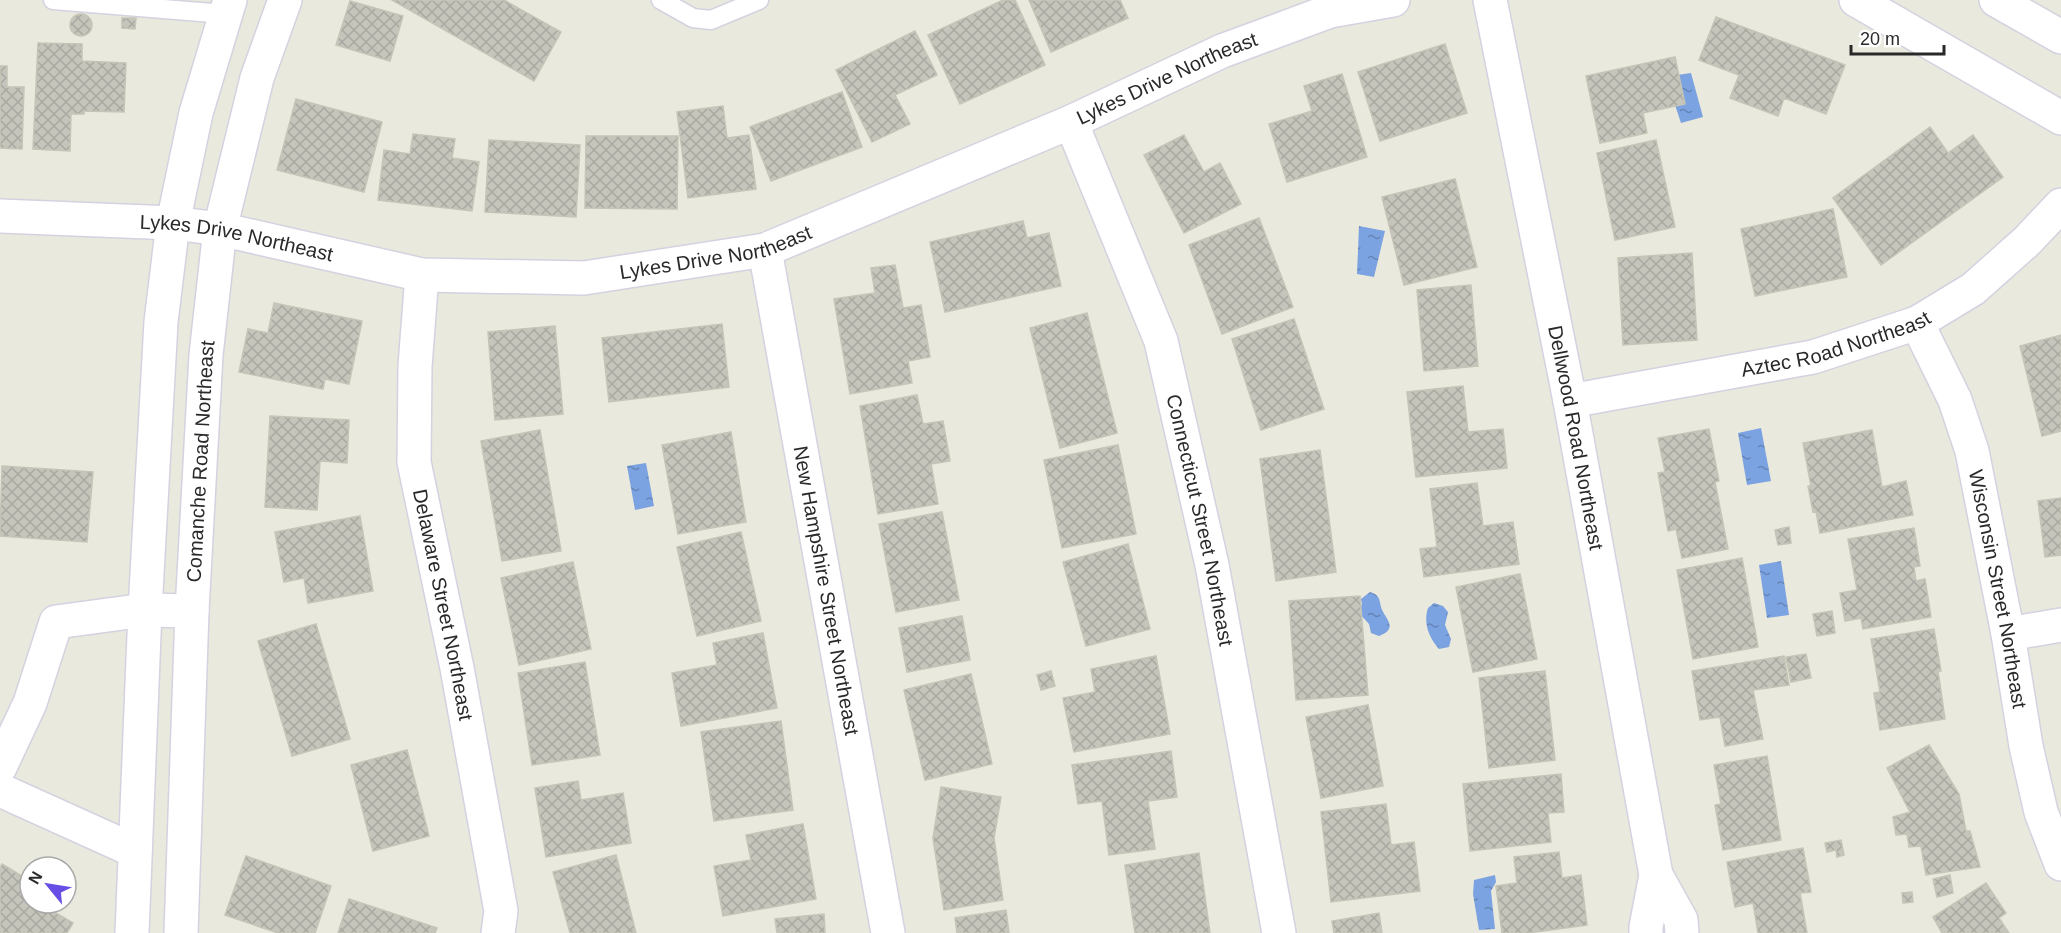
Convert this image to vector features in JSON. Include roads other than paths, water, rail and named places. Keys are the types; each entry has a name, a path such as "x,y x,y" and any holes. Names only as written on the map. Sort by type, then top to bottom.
{"street":[{"name":"Comanche Road Northeast","path":"180,933 192,611 206,355 220,229 257,78 285,0"},
{"name":"Lykes Drive Northeast","path":"0,216 173,223 220,229 422,275 584,279 765,250 1071,122 1222,51 1330,11 1393,0"},
{"name":"Dellwood Road Northeast","path":"1490,0 1570,401 1656,875 1681,920 1682,933"},
{"path":"1856,0 2061,118"},
{"path":"1996,0 2061,37"},
{"path":"132,933 145,610 161,321 173,223 196,113 227,7"},
{"name":"Connecticut Street Northeast","path":"1071,122 1161,341 1212,566 1279,933"},
{"name":"Aztec Road Northeast","path":"1570,401 1813,357 1917,323 1973,289 2027,241 2061,205"},
{"name":"New Hampshire Street Northeast","path":"765,250 888,933"},
{"name":"Delaware Street Northeast","path":"422,275 415,366 414,462 464,702 501,911 498,933"},
{"name":"Wisconsin Street Northeast","path":"1917,323 1955,400 1972,451 2008,634 2026,746 2042,812 2061,864"},
{"path":"0,767 30,703 56,622 145,610 192,611"},
{"path":"2008,634 2061,625"},
{"path":"0,790 135,851"},
{"name":"Dellwood Road Northeast","path":"1646,933 1656,875"}],"lane":[{"path":"53,0 227,7"},
{"path":"661,0 693,18 711,20 759,0"}],"water":[{"path":"1691,73 1703,117 1681,123 1675,105 1677,75"},
{"path":"1359,226 1385,231 1374,277 1357,274"},
{"path":"1761,428 1771,481 1747,485 1738,433"},
{"path":"646,463 654,506 635,510 627,466"},
{"path":"1781,561 1789,615 1767,618 1759,565"},
{"path":"1370,592 1379,598 1390,626 1389,630 1379,636 1371,633 1369,624 1358,612 1362,604 1361,599"},
{"path":"1434,603 1443,606 1448,612 1445,625 1451,639 1449,647 1439,649 1428,630 1426,619 1428,608"},
{"path":"1495,875 1496,882 1491,891 1495,929 1479,930 1473,894 1474,880"}]}
